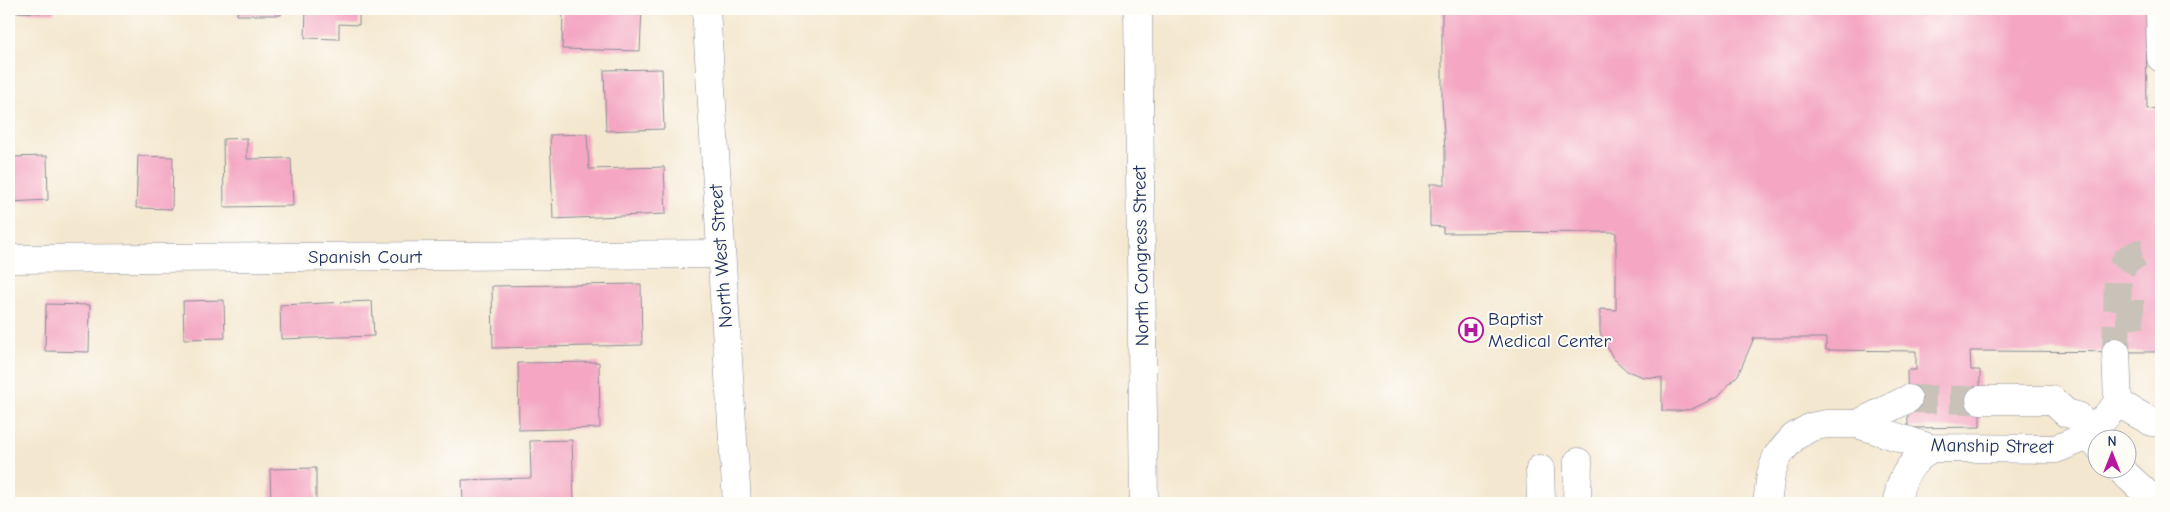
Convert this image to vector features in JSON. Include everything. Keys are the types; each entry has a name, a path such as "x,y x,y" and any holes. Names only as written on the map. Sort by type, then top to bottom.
{"street":[{"name":"North West Street","path":"706,9 737,503"},
{"name":"North Congress Street","path":"1138,9 1144,503"},
{"path":"2160,9 2161,58"},
{"name":"Spanish Court","path":"9,259 721,254"},
{"path":"2091,430 2118,403 2116,352"},
{"path":"1856,424 1908,399"},
{"path":"1980,400 2052,400 2088,433"},
{"path":"2118,403 2152,422 2161,423"},
{"name":"Manship Street","path":"1767,503 1771,474 1777,456 1794,437 1810,427 1826,424 1856,424 1931,448 2056,449 2088,433"},
{"path":"1898,503 1898,490 1905,472 1931,448"},
{"path":"1577,503 1578,462"},
{"path":"1540,469 1541,503"},
{"path":"2123,480 2124,503"},
{"path":"2132,480 2157,503"}],"building":[{"path":"9,9 54,9 54,13 9,12"},
{"path":"238,9 281,9 281,15 237,15"},
{"path":"306,9 359,9 359,25 339,24 339,39 305,38"},
{"path":"563,9 642,9 640,51 562,49"},
{"path":"1442,9 2146,9 2147,109 2161,108 2161,352 1970,351 1971,370 1980,370 1980,427 1908,428 1907,370 1916,370 1916,351 1826,350 1826,338 1754,338 1738,375 1717,397 1692,409 1662,411 1662,378 1643,377 1627,371 1613,358 1600,333 1600,309 1616,310 1616,232 1443,233 1443,227 1430,226 1430,184 1445,184 1442,101"},
{"path":"662,69 664,129 606,131 604,70"},
{"path":"587,134 589,169 664,167 666,214 553,219 550,135"},
{"path":"247,138 247,159 291,158 293,206 224,207 223,139"},
{"path":"47,156 48,200 9,202 9,157"},
{"path":"138,156 173,157 172,209 136,208"},
{"path":"641,284 642,345 493,348 492,286"},
{"path":"224,300 225,338 184,339 183,301"},
{"path":"372,301 374,336 281,339 280,305"},
{"path":"46,304 90,305 89,352 45,351"},
{"path":"599,362 600,428 519,430 518,363"},
{"path":"572,440 574,503 463,503 462,480 531,478 530,441"},
{"path":"316,468 316,503 271,503 270,469"}],"tunnel":[{"path":"2116,352 2118,274 2127,259 2140,253 2161,252"},
{"path":"2116,314 2161,314"},
{"path":"1908,399 1980,400"}],"place":[{"name":"Baptist Medical Center","path":"1471,330"}]}
